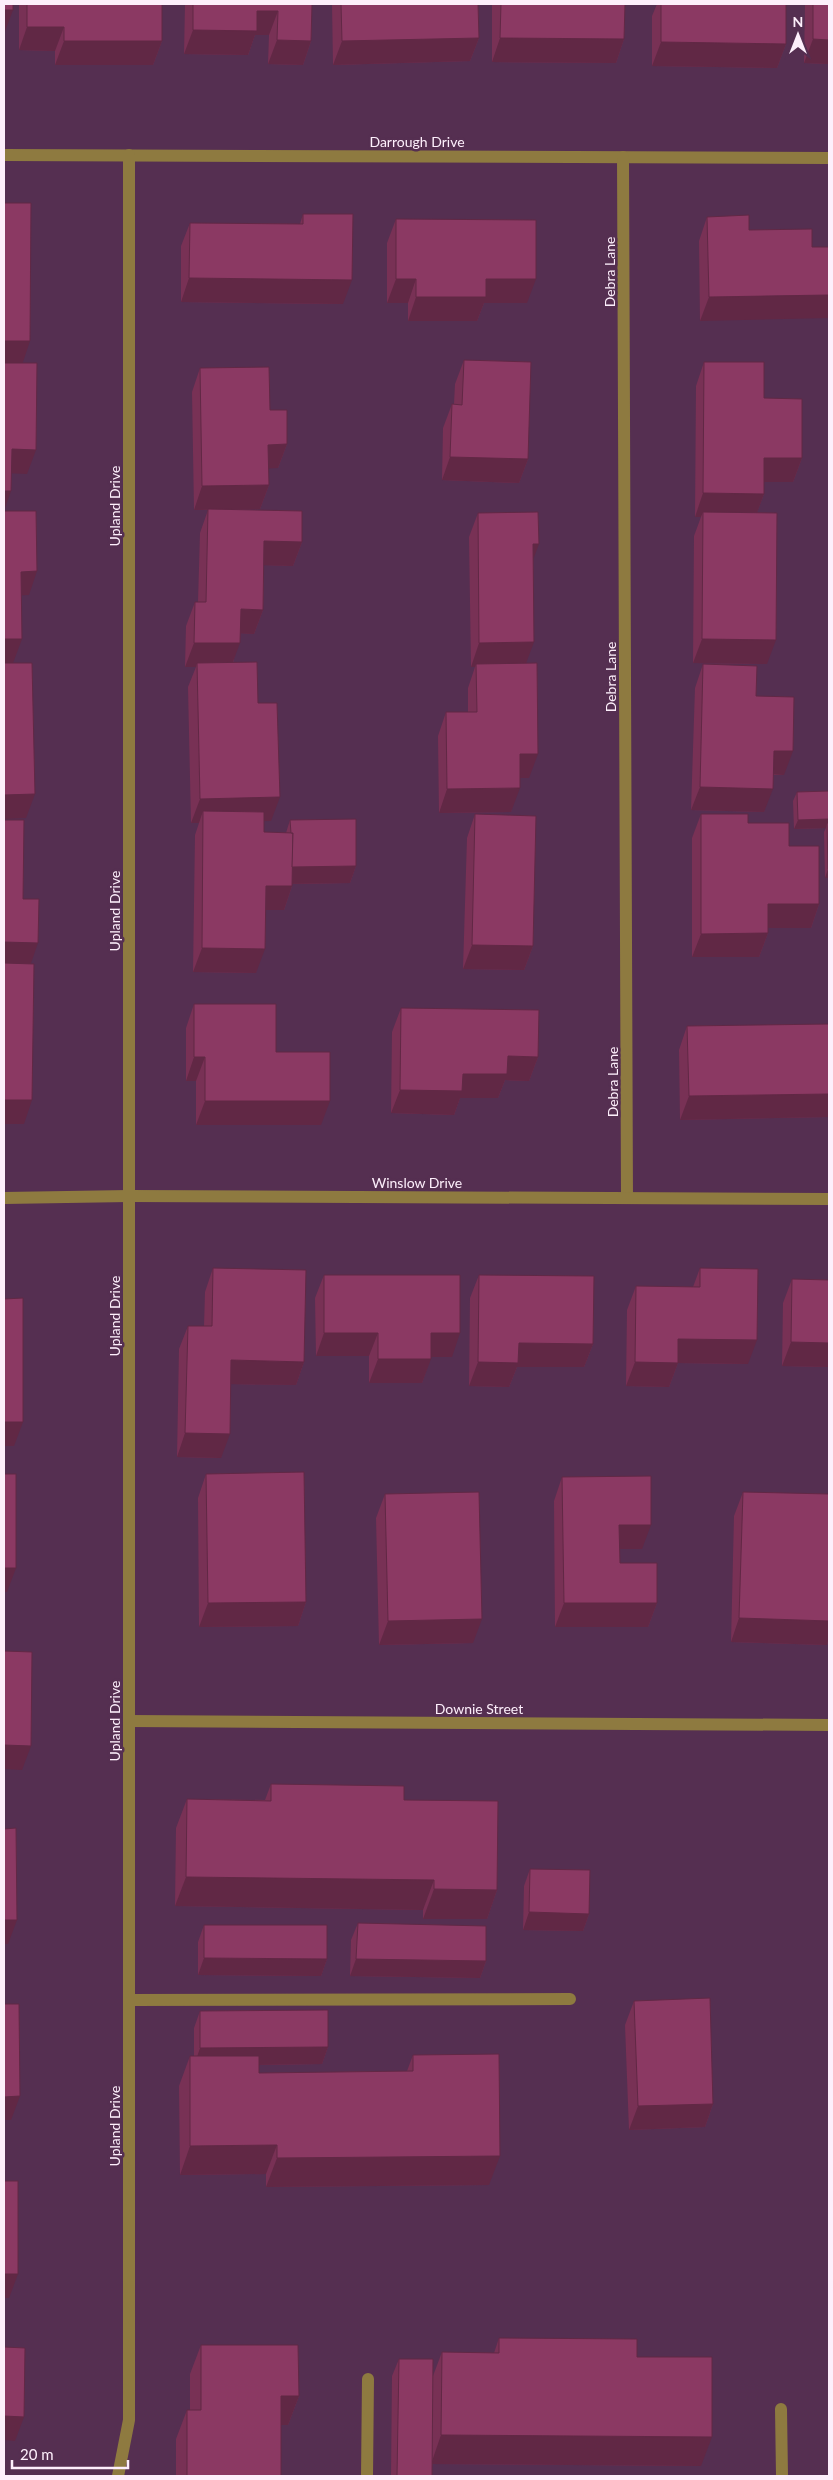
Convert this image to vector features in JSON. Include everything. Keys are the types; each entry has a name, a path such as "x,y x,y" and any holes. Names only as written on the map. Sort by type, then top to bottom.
{"street":[{"name":"Darrough Drive","path":"4,155 829,158"},
{"name":"Upland Drive","path":"118,2476 129,2420 129,155"},
{"name":"Debra Lane","path":"623,157 627,1198"},
{"name":"Winslow Drive","path":"4,1198 129,1196 829,1199"},
{"name":"Downie Street","path":"129,1721 829,1725"},
{"path":"129,2000 570,1999"},
{"path":"367,2476 368,2380"},
{"path":"781,2409 782,2476"}],"building":[{"path":"4,4 13,4 13,10 4,10"},
{"path":"27,4 162,4 162,41 64,41 64,27 27,27"},
{"path":"193,4 312,4 311,41 277,40 278,11 257,11 257,31 193,30"},
{"path":"341,4 478,4 479,38 342,41"},
{"path":"501,4 625,4 624,39 500,38"},
{"path":"661,4 786,4 786,44 661,42"},
{"path":"813,4 829,4 829,40 813,39"},
{"path":"4,203 31,203 30,341 4,341"},
{"path":"303,214 353,214 352,280 189,278 190,223 303,224"},
{"path":"749,215 749,230 812,229 812,247 829,247 829,295 709,297 707,217"},
{"path":"396,219 536,220 536,279 486,279 486,297 416,297 416,279 396,279"},
{"path":"464,360 531,362 528,459 450,457 452,404 462,405"},
{"path":"704,362 764,362 764,398 802,399 802,458 764,458 764,494 703,493"},
{"path":"4,363 37,363 36,450 12,449 11,491 4,491"},
{"path":"269,367 270,410 287,410 287,444 268,445 269,485 202,486 200,368"},
{"path":"208,509 302,511 302,542 264,541 263,610 241,609 240,643 194,643 195,602 206,602"},
{"path":"4,511 36,511 37,571 21,572 22,639 4,639"},
{"path":"538,512 539,544 533,544 534,642 479,643 478,513"},
{"path":"703,512 777,513 776,640 702,639"},
{"path":"257,662 258,703 277,703 280,797 200,799 197,663"},
{"path":"4,663 32,663 35,794 4,795"},
{"path":"537,663 538,754 520,754 520,788 447,789 446,712 477,712 476,664"},
{"path":"703,664 757,666 756,696 794,697 793,751 774,751 773,789 700,787"},
{"path":"829,791 829,819 798,820 797,792"},
{"path":"203,811 264,812 264,832 293,833 292,886 266,886 265,949 202,948"},
{"path":"475,814 536,816 533,946 472,945"},
{"path":"701,814 748,814 748,823 789,823 789,846 819,846 819,904 768,904 768,933 701,934"},
{"path":"356,819 356,866 292,867 293,833 291,833 290,820"},
{"path":"4,820 24,820 23,899 39,899 38,943 4,942"},
{"path":"827,823 829,823 829,869 828,869"},
{"path":"4,963 34,964 32,1100 4,1100"},
{"path":"194,1004 276,1004 276,1052 330,1052 330,1101 205,1101 205,1057 194,1057"},
{"path":"401,1008 539,1010 538,1057 508,1056 507,1074 463,1074 462,1091 400,1090"},
{"path":"829,1024 829,1094 689,1096 687,1026"},
{"path":"213,1268 306,1270 304,1362 231,1360 230,1434 185,1433 188,1326 212,1326"},
{"path":"700,1268 758,1269 757,1340 678,1339 678,1363 635,1362 636,1286 700,1287"},
{"path":"324,1275 460,1275 460,1333 431,1333 431,1359 378,1359 378,1333 324,1333"},
{"path":"479,1275 594,1276 593,1344 519,1343 518,1363 478,1362"},
{"path":"792,1279 829,1280 829,1343 791,1342"},
{"path":"23,1298 23,1422 4,1422 4,1299"},
{"path":"304,1472 306,1602 208,1603 206,1474"},
{"path":"4,1474 16,1474 16,1568 4,1568"},
{"path":"651,1476 651,1525 619,1525 620,1563 657,1563 657,1603 564,1603 562,1477"},
{"path":"479,1492 482,1619 388,1621 385,1494"},
{"path":"743,1492 829,1494 829,1621 739,1618"},
{"path":"4,1651 32,1652 31,1746 4,1745"},
{"path":"271,1784 404,1786 404,1800 498,1801 497,1890 434,1889 434,1880 186,1877 187,1799 271,1801"},
{"path":"16,1828 17,1920 4,1920 4,1829"},
{"path":"530,1869 590,1870 589,1914 529,1912"},
{"path":"358,1923 486,1926 486,1961 356,1959"},
{"path":"204,1925 327,1925 327,1959 204,1958"},
{"path":"710,1998 713,2104 638,2106 634,2001"},
{"path":"4,2004 19,2004 20,2096 4,2097"},
{"path":"328,2010 328,2047 200,2048 200,2011"},
{"path":"499,2054 500,2156 277,2158 277,2145 190,2146 190,2056 259,2056 259,2073 413,2071 413,2055"},
{"path":"4,2181 18,2181 18,2274 4,2274"},
{"path":"499,2338 637,2339 637,2357 712,2357 712,2437 441,2435 442,2352 499,2353"},
{"path":"201,2345 298,2345 299,2396 281,2396 281,2476 187,2476 187,2410 201,2410"},
{"path":"4,2347 25,2348 24,2417 4,2416"},
{"path":"399,2359 433,2359 432,2476 397,2476"}]}
